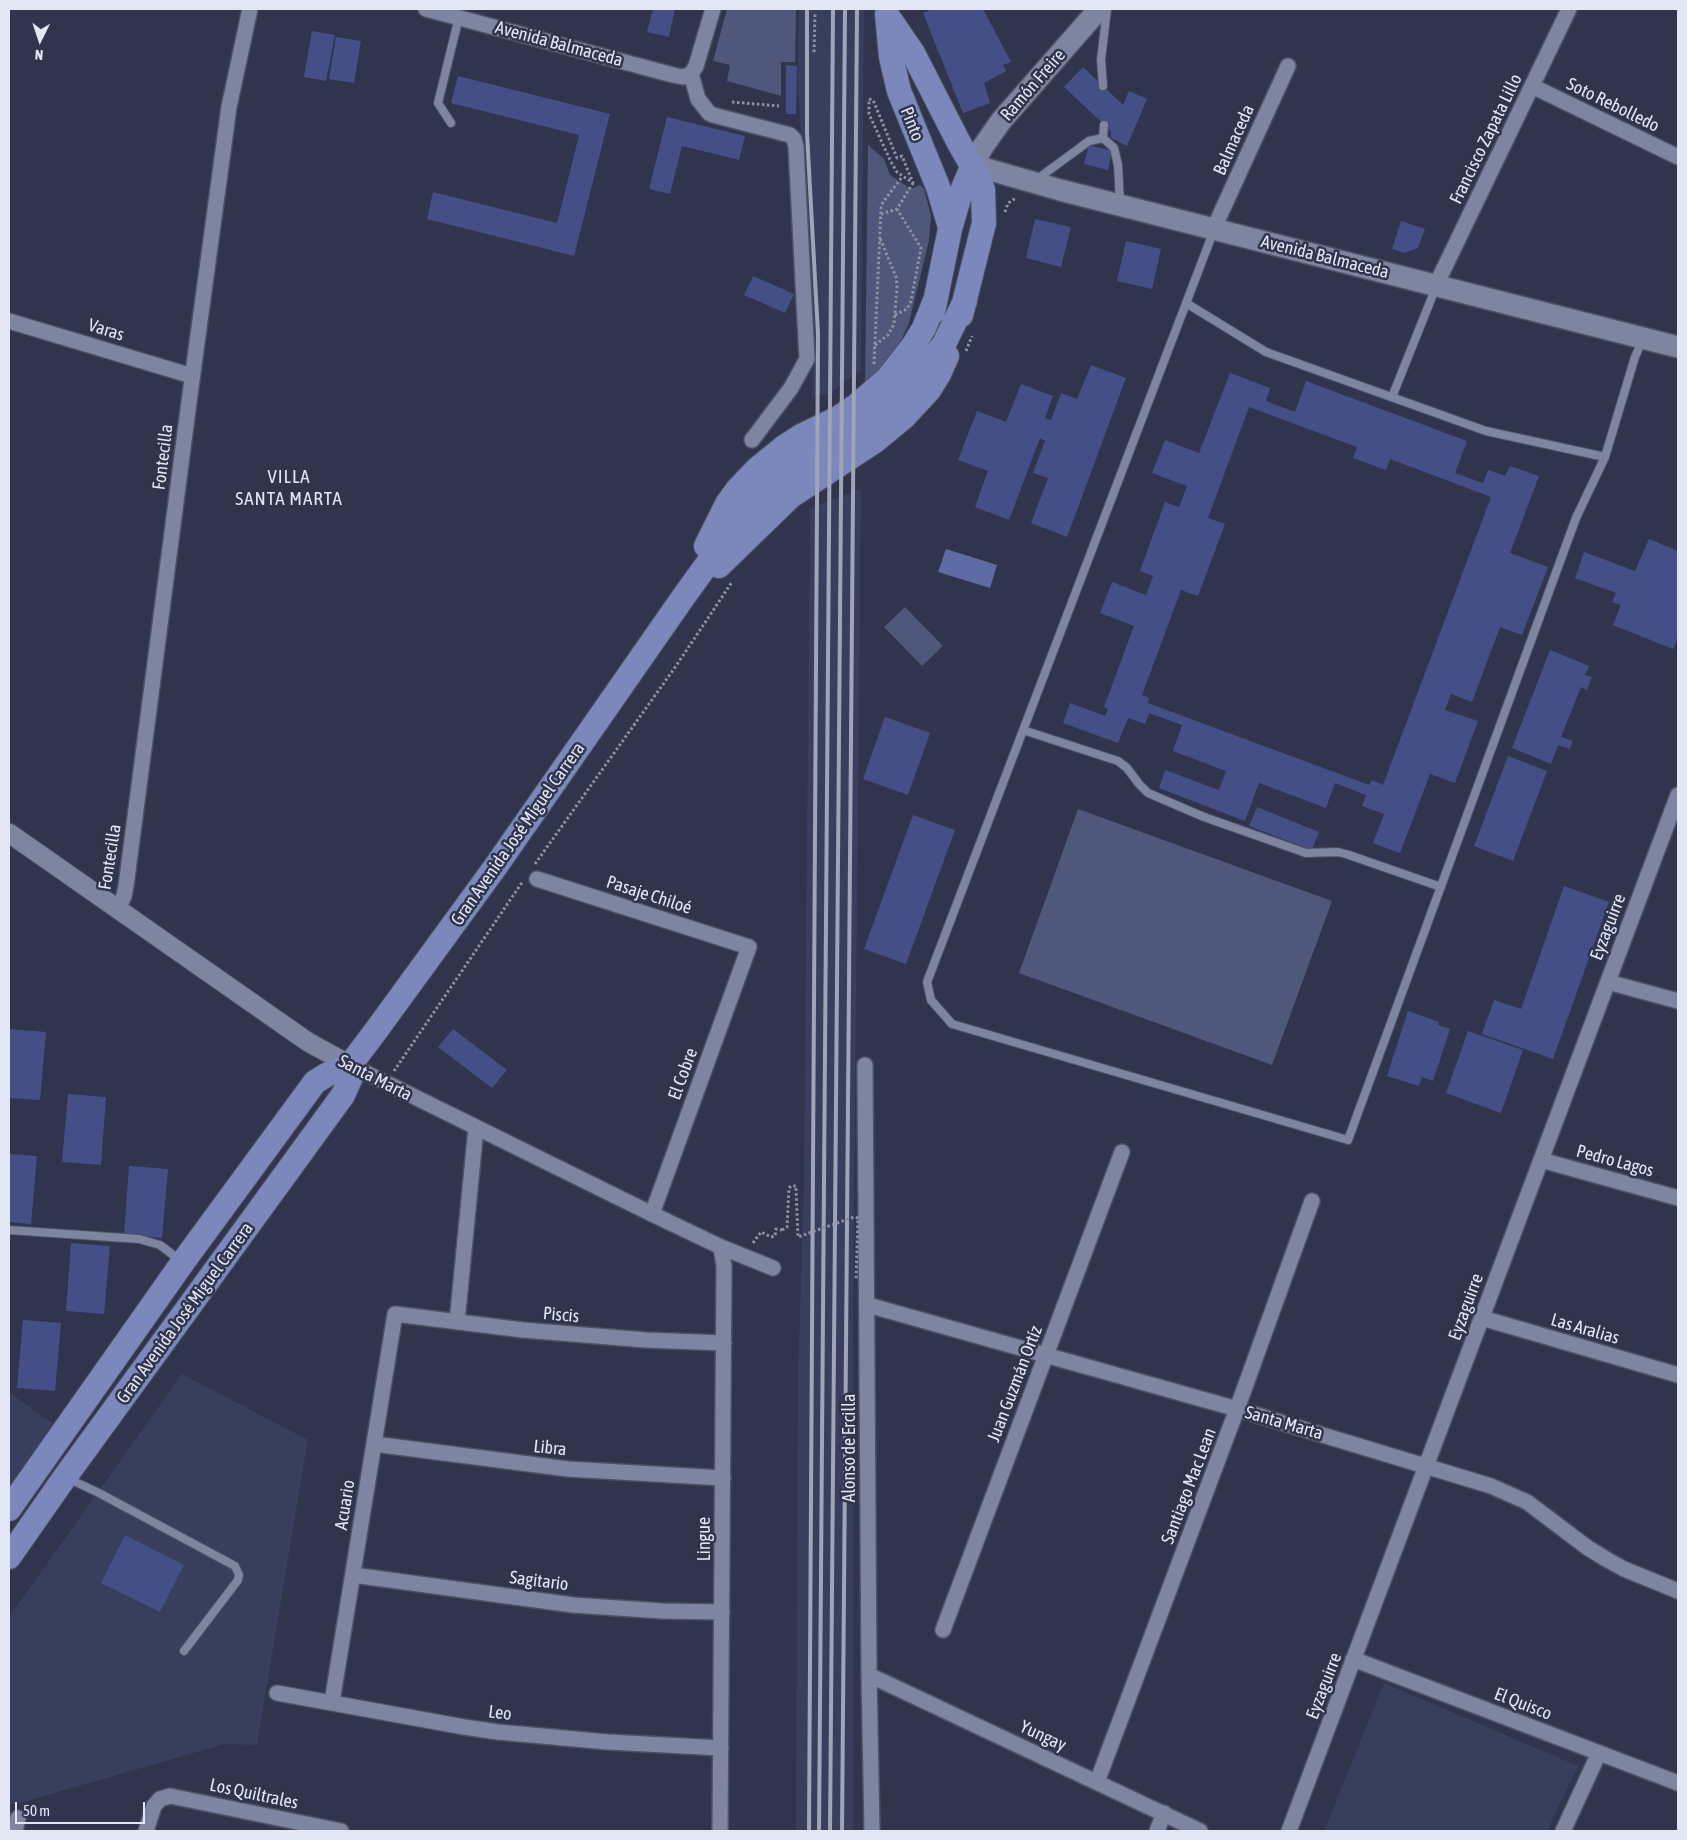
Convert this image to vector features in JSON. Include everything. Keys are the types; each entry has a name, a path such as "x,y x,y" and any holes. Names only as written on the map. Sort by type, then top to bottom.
{"main road":[{"name":"Ramón Freire","path":"973,165 982,148 1001,121 1099,9"},
{"name":"Pinto","path":"886,12 913,53 973,165"},
{"name":"Pinto","path":"886,12 891,57 899,91 938,187 950,229"},
{"name":"Avenida Balmaceda","path":"973,165 1025,190 1120,205 1678,347"},
{"name":"Gran Avenida José Miguel Carrera","path":"905,388 929,332 950,229 959,198 973,165"},
{"name":"Gran Avenida José Miguel Carrera","path":"682,599 790,496 875,441 917,405 939,374 957,330 980,243 985,212 983,190 973,165"},
{"name":"Gran Avenida José Miguel Carrera","path":"682,599 721,514 737,490 761,465 784,447 856,406 884,383 914,346 924,328 936,298"},
{"name":"Gran Avenida José Miguel Carrera","path":"9,1509 183,1262 315,1082 328,1074 350,1065 496,866 682,599 726,537 756,499 790,469 873,415 905,388 944,344 965,301"},
{"name":"Gran Avenida José Miguel Carrera","path":"9,1558 65,1477 343,1095 351,1077 350,1065"}],"street":[{"name":"Fontecilla","path":"118,909 126,886 229,107 250,9"},
{"name":"Avenida Balmaceda","path":"426,9 673,75 684,76 691,74"},
{"path":"713,9 696,66 691,74 698,99 709,112 722,118 790,135 794,139 796,147 807,359 791,388 752,440"},
{"name":"Francisco Zapata Lillo","path":"1436,285 1569,9"},
{"name":"Balmaceda","path":"1214,228 1288,66"},
{"name":"Soto Rebolledo","path":"1532,86 1678,157"},
{"name":"Varas","path":"9,321 192,376"},
{"name":"Eyzaguirre","path":"1289,1831 1678,795"},
{"name":"Santa Marta","path":"9,833 308,1042 385,1083 652,1214 721,1247 773,1268"},
{"name":"Pasaje Chiloé","path":"531,876 749,948"},
{"name":"El Cobre","path":"652,1214 749,948"},
{"path":"1608,982 1678,1001"},
{"name":"Alonso de Ercilla","path":"865,1065 869,1675 876,1830"},
{"path":"457,1322 476,1128"},
{"name":"Juan Guzmán Ortíz","path":"943,1630 1122,1152"},
{"name":"Pedro Lagos","path":"1541,1160 1678,1198"},
{"name":"Santiago Mac Lean","path":"1097,1782 1238,1409 1312,1202"},
{"name":"Lingue","path":"720,1831 724,1343 724,1266 721,1247"},
{"name":"Santa Marta","path":"868,1305 1238,1409 1426,1465 1510,1493 1539,1509 1577,1540 1606,1559 1630,1572 1678,1591"},
{"name":"Piscis","path":"395,1314 588,1336 724,1343"},
{"name":"Acuario","path":"332,1702 395,1314"},
{"name":"Las Aralias","path":"1482,1318 1678,1375"},
{"name":"Libra","path":"374,1444 568,1469 723,1478"},
{"name":"Sagitario","path":"353,1575 573,1604 662,1611 722,1612"},
{"name":"El Quisco","path":"1354,1659 1678,1784"},
{"name":"Yungay","path":"869,1675 1200,1831"},
{"name":"Leo","path":"277,1693 498,1732 608,1742 721,1748"},
{"path":"1564,1831 1599,1753"},
{"name":"Los Quiltrales","path":"146,1831 152,1810 160,1799 170,1796 277,1825 341,1831"},
{"path":"1157,1831 1164,1813"}],"lane":[{"path":"1103,86 1101,60 1107,9"},
{"path":"451,123 438,103 460,17"},
{"path":"1104,125 1104,138 1114,148 1118,165 1120,205"},
{"path":"1025,190 1076,150 1089,142 1104,138"},
{"path":"1214,228 927,982 931,1000 952,1024 1348,1140 1576,518 1605,457 1635,358 1644,337"},
{"path":"1392,397 1436,285"},
{"path":"1186,303 1266,352 1486,431 1605,457"},
{"path":"1023,730 1118,761 1128,768 1148,793 1204,817 1306,853 1344,853 1440,887"},
{"path":"9,1230 139,1239 160,1245 183,1262"},
{"path":"65,1477 99,1493 235,1566 239,1575 238,1580 184,1651"}],"path":[{"path":"814,52 815,13"},
{"path":"869,99 873,100 898,158 902,156 913,183 902,177 891,162 870,114 869,99"},
{"path":"725,101 778,106"},
{"path":"873,369 881,214 883,202 902,177"},
{"path":"881,214 897,209 913,183"},
{"path":"1004,219 1008,202 1025,190"},
{"path":"895,315 907,309 911,301 921,248 897,209"},
{"path":"875,345 891,331 895,315 896,277 880,237"},
{"path":"964,357 973,333"},
{"path":"385,1083 531,876 736,576"},
{"path":"782,1230 787,1227 789,1188 791,1186 796,1186 798,1236 854,1217 858,1218 856,1279"}],"shaded area":[{"path":"727,9 796,9 795,62 781,62 781,96 727,81 730,65 713,61"},
{"path":"799,9 864,9 861,371 842,383 830,395 818,395 812,398 813,361 798,79"},
{"path":"868,145 884,159 890,175 911,189 920,185 924,189 931,216 929,240 909,323 893,358 865,386"},
{"path":"861,489 853,1320 853,1831 796,1831 798,1378 804,1181 810,508"},
{"path":"946,549 997,565 990,588 938,572"},
{"path":"905,607 943,646 922,666 884,627"},
{"path":"1078,809 1332,901 1272,1065 1019,973"},
{"path":"182,1374 308,1440 257,1745 225,1744 9,1806 9,1617"},
{"path":"9,1392 53,1424 9,1487"},
{"path":"1384,1683 1578,1766 1547,1831 1324,1831"}],"building":[{"path":"653,9 675,9 669,37 647,32"},
{"path":"932,9 983,9 1011,62 1003,65 1006,71 984,83 990,103 963,113 923,13"},
{"path":"312,31 335,35 326,81 304,77"},
{"path":"336,37 361,41 354,83 329,79"},
{"path":"786,65 797,66 796,114 786,114"},
{"path":"1083,67 1123,105 1129,91 1147,99 1127,146 1111,138 1111,131 1064,87"},
{"path":"458,76 610,114 574,256 427,219 433,192 557,223 579,135 451,103"},
{"path":"667,117 745,136 739,160 682,146 670,194 649,189"},
{"path":"1089,145 1112,151 1108,170 1084,164"},
{"path":"1035,219 1071,227 1061,267 1026,258"},
{"path":"1401,221 1425,229 1418,248 1404,253 1392,249"},
{"path":"1126,241 1161,249 1152,289 1117,281"},
{"path":"753,276 794,294 785,313 744,295"},
{"path":"1091,365 1126,378 1067,537 1031,523 1048,478 1033,473 1045,441 1040,438 1009,520 975,507 988,471 958,460 977,411 1006,422 1021,384 1053,396 1045,418 1051,420 1061,393 1077,399"},
{"path":"1230,373 1270,388 1266,401 1295,412 1306,381 1467,441 1455,473 1483,483 1488,470 1505,476 1510,466 1539,476 1510,553 1548,567 1522,635 1500,627 1472,702 1451,694 1445,710 1478,721 1455,783 1430,774 1400,853 1373,843 1384,814 1362,806 1366,795 1335,783 1326,808 1259,783 1245,821 1159,788 1165,770 1219,790 1226,771 1173,751 1182,725 1149,713 1145,724 1128,718 1118,743 1063,723 1070,703 1105,716 1108,709 1104,707 1134,626 1100,613 1112,582 1146,595 1153,576 1140,571 1165,502 1179,507 1187,486 1152,473 1165,440 1199,453","holes":["1249,407 1357,447 1353,458 1386,470 1390,459 1491,497 1383,785 1372,780 1369,785 1148,703 1149,698 1142,695 1181,590 1198,596 1225,524 1208,518"]},
{"path":"1649,539 1678,551 1678,637 1673,649 1613,625 1621,605 1612,602 1616,593 1575,578 1584,552 1635,571"},
{"path":"1550,650 1589,666 1585,675 1592,677 1587,690 1581,687 1561,737 1573,741 1570,749 1558,745 1551,764 1512,748"},
{"path":"885,717 930,733 908,795 863,779"},
{"path":"1508,756 1547,771 1513,861 1474,846"},
{"path":"1257,807 1319,832 1312,850 1249,826"},
{"path":"913,815 955,830 906,964 864,949"},
{"path":"1564,886 1609,902 1553,1059 1482,1034 1494,1000 1521,1009"},
{"path":"1408,1011 1439,1022 1438,1025 1450,1029 1433,1081 1422,1077 1419,1086 1387,1076"},
{"path":"9,1029 46,1032 40,1100 9,1098"},
{"path":"453,1029 507,1070 492,1088 438,1047"},
{"path":"1468,1031 1523,1050 1501,1113 1446,1093"},
{"path":"68,1094 106,1097 101,1165 62,1162"},
{"path":"9,1154 37,1156 31,1224 9,1222"},
{"path":"129,1166 168,1169 162,1238 124,1234"},
{"path":"71,1243 110,1246 104,1314 66,1311"},
{"path":"23,1320 61,1323 55,1391 17,1388"},
{"path":"125,1535 184,1565 160,1612 101,1583"}],"railway":[{"path":"807,9 807,133 818,334 809,1831"},
{"path":"819,1831 833,9"},
{"path":"830,1831 845,9"},
{"path":"842,1831 857,9"}],"district":[{"name":"VILLA SANTA MARTA","path":"289,488"}]}
